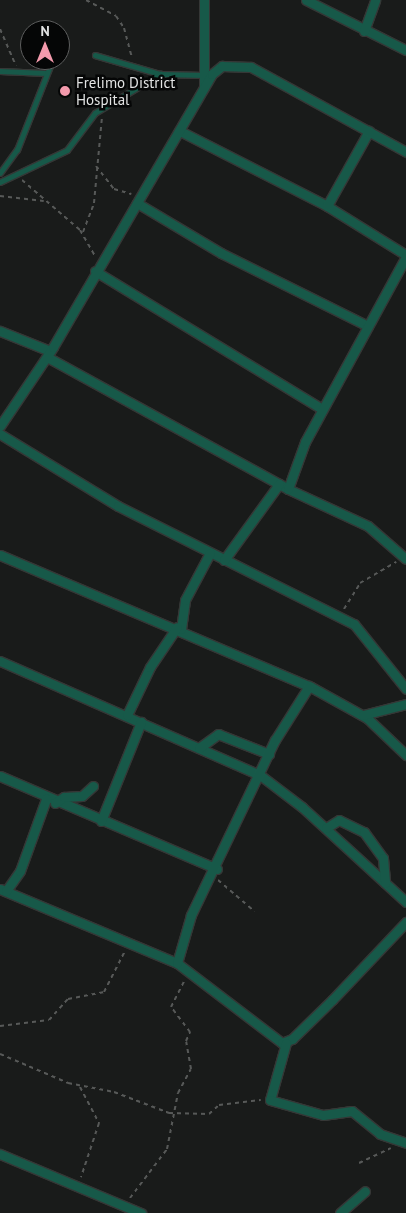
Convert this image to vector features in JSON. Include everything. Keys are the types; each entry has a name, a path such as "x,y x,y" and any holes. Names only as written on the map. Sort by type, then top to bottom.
{"street":[{"path":"204,0 204,89"},
{"path":"306,0 364,31 406,50"},
{"path":"364,31 375,0"},
{"path":"0,426 49,354 96,270 182,132 204,89 222,66 251,67 406,152"},
{"path":"327,206 369,131"},
{"path":"182,132 327,206 406,256 322,409 288,489"},
{"path":"139,201 221,253 368,326"},
{"path":"96,270 322,409"},
{"path":"0,331 49,354 288,489 368,526 405,559"},
{"path":"0,434 118,506 224,560 341,616 362,631 406,689"},
{"path":"224,560 279,484"},
{"path":"127,715 150,666 179,628 185,600 210,553"},
{"path":"0,555 179,628 309,686 363,715 406,755"},
{"path":"0,661 127,715 260,776 326,828 406,902"},
{"path":"177,963 186,928 215,872 260,776 268,754 309,686"},
{"path":"363,715 406,704"},
{"path":"101,821 141,722"},
{"path":"199,748 218,734 268,754"},
{"path":"0,776 50,801 101,821 215,872"},
{"path":"50,801 64,797 82,796 93,786"},
{"path":"50,801 20,871 3,890 177,963 268,1035 286,1042"},
{"path":"326,828 340,820 364,832 384,858 385,883"},
{"path":"404,1143 380,1134 352,1111 323,1115 268,1098 286,1042 406,922"},
{"path":"0,1154 141,1213"},
{"path":"340,1213 365,1191"}],"lane":[{"path":"95,55 160,74 204,75"},
{"path":"0,173 18,150 48,70"},
{"path":"0,71 46,73"},
{"path":"0,182 67,150 102,107 160,74"}],"path":[{"path":"86,0 105,8 124,28 133,67"},
{"path":"0,29 18,73"},
{"path":"83,233 93,209 102,107"},
{"path":"96,166 114,188 139,201"},
{"path":"14,175 83,233 96,270"},
{"path":"0,196 45,201"},
{"path":"341,616 360,583 405,559"},
{"path":"215,872 254,911"},
{"path":"0,1026 49,1020 68,999 104,992 129,942"},
{"path":"125,1206 162,1159 177,1114 178,1093 192,1060 186,1041 190,1032 171,1004 190,972"},
{"path":"0,1054 80,1087 114,1092 177,1114 209,1114 219,1105 268,1098"},
{"path":"78,1186 98,1124 80,1087"},
{"path":"359,1163 404,1143"}],"place":[{"name":"Frelimo District Hospital","path":"65,91"}]}
